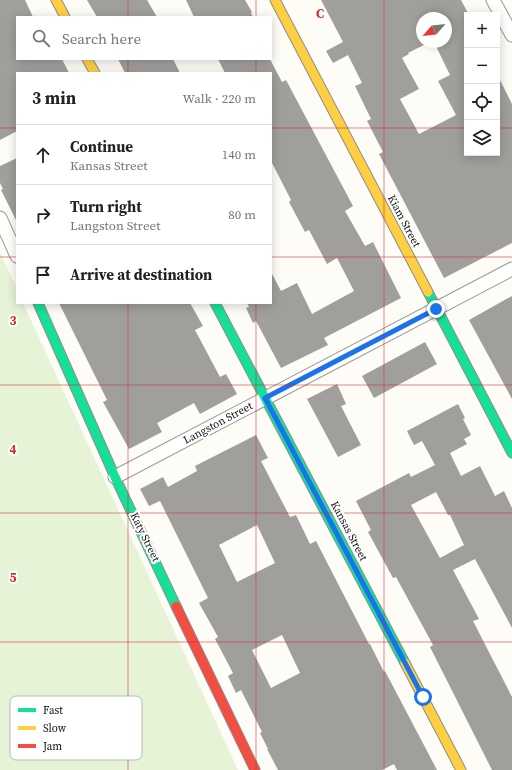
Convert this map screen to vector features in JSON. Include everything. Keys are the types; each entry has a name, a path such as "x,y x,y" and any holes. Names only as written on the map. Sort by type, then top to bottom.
{"street":[{"path":"56,0 64,16"},
{"name":"Kiam Street","path":"275,0 512,453"},
{"path":"494,0 512,35"},
{"path":"88,60 94,72"},
{"path":"0,218 16,254"},
{"name":"Langston Street","path":"115,477 512,269"},
{"name":"Katy Street","path":"38,304 115,477 255,770"},
{"name":"Kansas Street","path":"216,304 461,770"}],"green space":[{"path":"0,252 16,287 16,304 23,304 238,770 0,770"}],"building":[{"path":"0,0 25,0 33,16 16,16 16,60 62,60 68,72 16,72 16,132 0,140"},
{"path":"87,0 147,0 156,16 96,16"},
{"path":"186,0 245,0 252,12 252,16 194,16"},
{"path":"321,0 461,0 467,12 464,12 464,156 500,156 500,80 512,104 512,243 444,278 379,154 383,152 367,121 371,119 355,86 362,83 348,55 333,63 326,51 343,42","holes":["416,12 452,12 452,48 437,48 450,75 438,81 456,115 419,134 400,99 419,89 402,58 418,48 416,48"]},
{"path":"118,60 174,60 180,72 124,72"},
{"path":"218,60 271,60 282,82 286,80 353,206 345,211 365,246 373,242 401,298 324,338 328,345 281,368 256,321 253,323 246,308 249,307 248,304 272,304 272,274 281,291 297,283 312,314 354,291 337,258 327,264 309,230 305,232 289,202 291,200 272,163 272,72 224,72"},
{"path":"16,158 16,220 1,190 3,189 0,183 0,166"},
{"path":"512,296 512,399 469,320"},
{"path":"59,304 191,304 203,326 195,330 220,377 226,374 237,394 200,414 194,403 157,423 162,432 129,449 103,402 107,400"},
{"path":"425,342 437,364 374,398 362,376"},
{"path":"337,384 346,404 341,406 361,445 338,457 307,399"},
{"path":"458,404 471,435 464,439 467,444 450,453 461,476 480,466 495,496 504,491 512,508 512,628 475,559 453,570 479,619 473,621 512,697 512,770 492,770 430,647 433,645 396,577 393,578 368,532 371,530 356,501 409,473 411,477 435,465 422,441 414,445 407,431","holes":["436,492 448,515 450,515 464,545 440,558 411,505"]},
{"path":"256,435 268,458 261,461 290,517 296,515 310,544 316,541 369,644 384,672 385,671 437,770 397,770 394,764 382,770 278,770 260,733 262,732 241,690 236,693 228,676 233,673 215,639 218,637 199,603 208,598 160,501 149,506 140,489 163,477 168,487 197,471 195,466","holes":["257,525 275,563 237,582 219,545","282,635 300,673 271,688 252,650"]}],"traffic: fast":[{"path":"428,292 512,453"},
{"path":"38,304 115,477 176,606"},
{"path":"216,304 405,663"}],"traffic: slow":[{"path":"56,0 64,16"},
{"path":"275,0 428,292"},
{"path":"88,60 94,72"},
{"path":"405,663 461,770"}],"traffic: jam":[{"path":"176,606 255,770"}],"route":[{"path":"423,697 265,398 436,309"}]}
